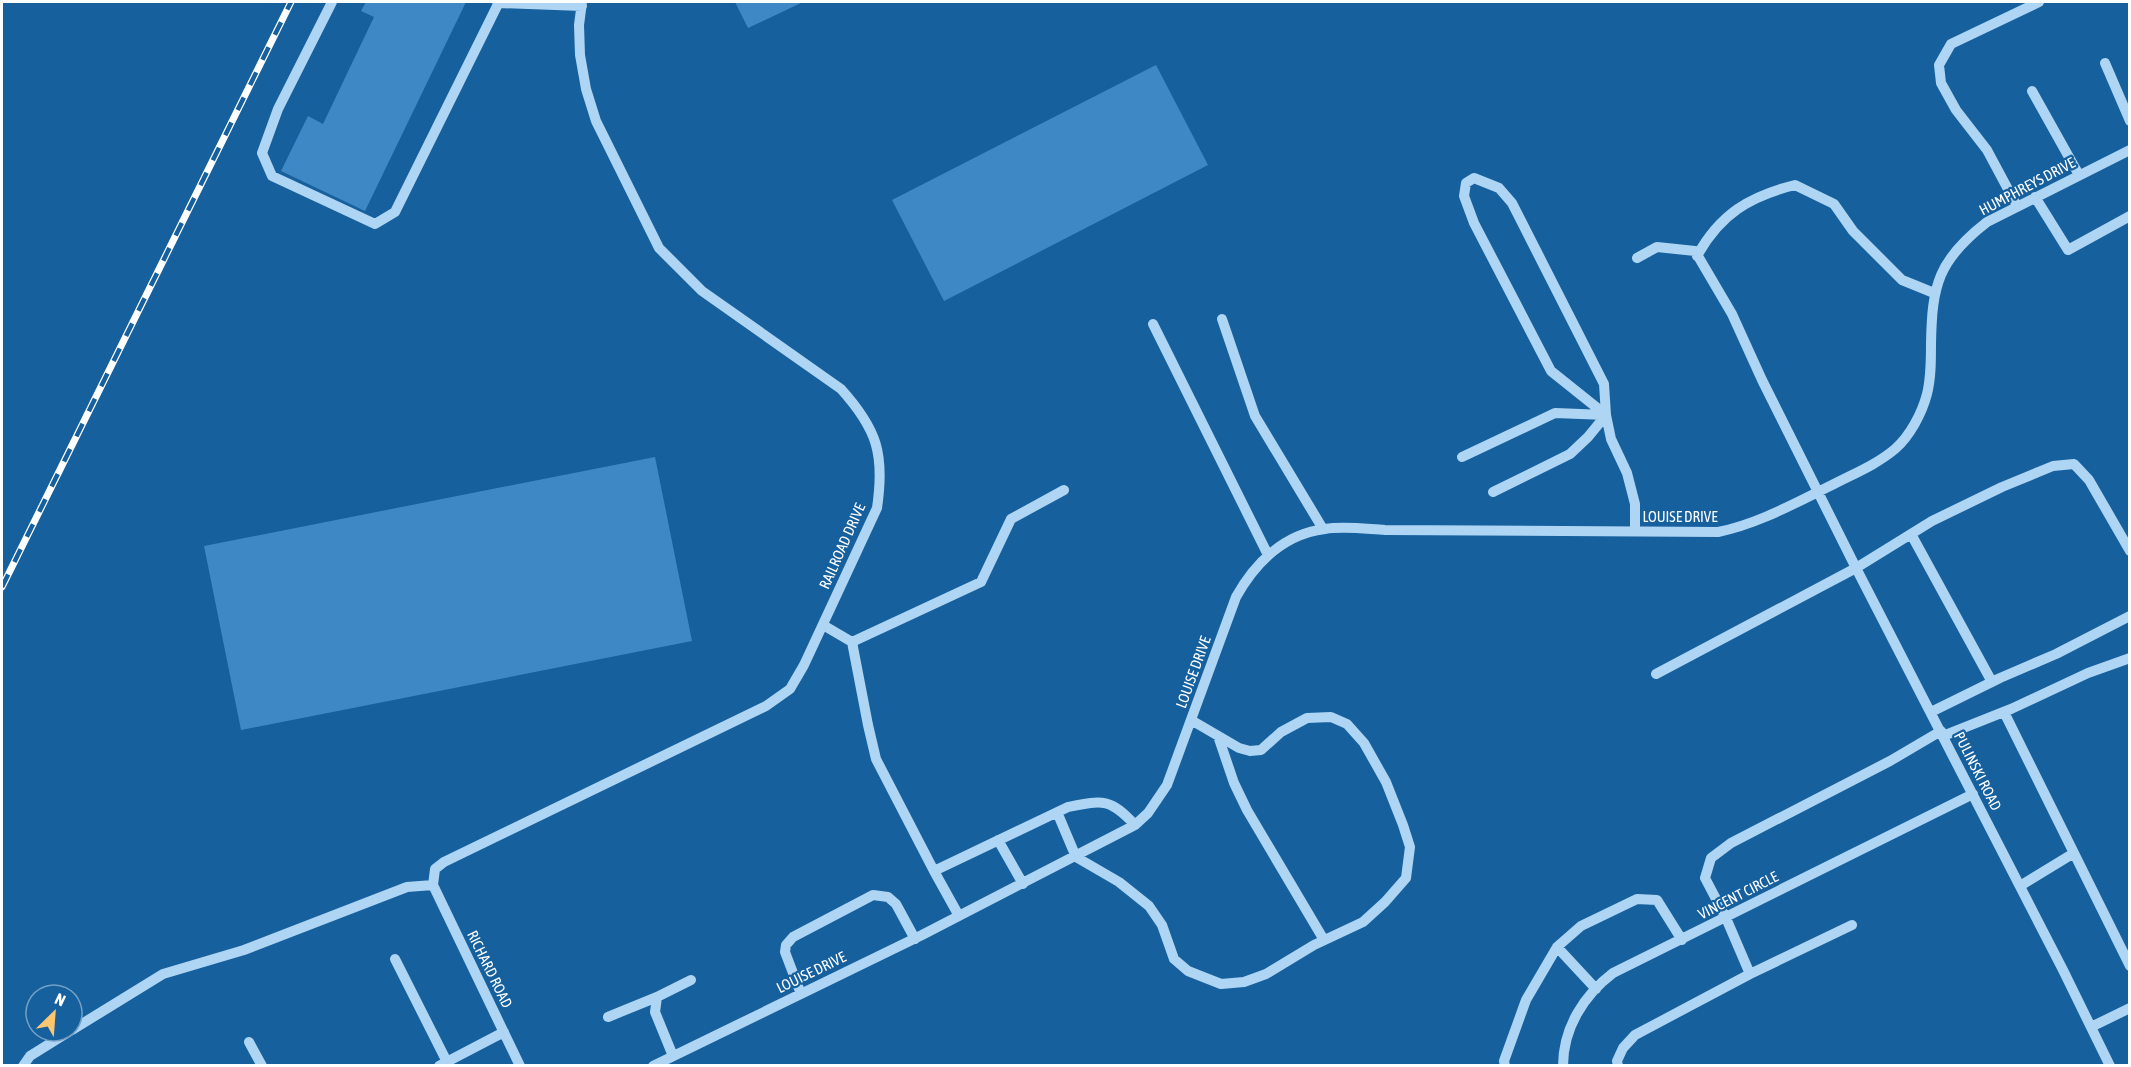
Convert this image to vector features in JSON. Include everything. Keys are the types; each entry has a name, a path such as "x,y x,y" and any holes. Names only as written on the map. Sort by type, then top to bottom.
{"street":[{"path":"332,2 278,109 262,153 272,176 375,224 395,212 498,2 582,4"},
{"path":"2017,206 1986,150 1956,110 1941,83 1939,65 1951,44 2039,2"},
{"name":"RAILROAD DRIVE","path":"433,885 435,869 444,862 766,706 790,689 804,665 877,508 881,462 871,428 859,410 840,389 702,291 659,248 596,121 586,89 580,55 579,25 582,4"},
{"path":"2105,63 2130,121"},
{"path":"2032,91 2079,175"},
{"name":"HUMPHREYS DRIVE","path":"1819,491 1876,463 1896,448 1921,412 1930,374 1934,293 1940,275 1953,253 1966,238 1987,222 2017,206 2128,154"},
{"path":"1606,415 1551,371 1474,223 1464,196 1466,183 1474,178 1499,188 1512,203 1604,384 1606,415 1611,439 1627,473 1635,504 1635,531"},
{"path":"1697,256 1707,238 1725,217 1768,192 1795,185 1834,204 1853,231 1902,280 1934,293"},
{"path":"2035,197 2068,250 2130,216"},
{"path":"1637,258 1657,247 1695,251 1697,256"},
{"name":"PULINSKI ROAD","path":"1697,256 1732,314 1762,380 1856,568 2110,1065"},
{"path":"1222,319 1255,416 1323,529"},
{"path":"1153,324 1268,555"},
{"path":"1462,457 1555,413 1606,415"},
{"path":"1493,492 1570,454 1606,415"},
{"path":"1656,674 1856,568 1932,521 2053,465 2074,464 2089,480 2130,551"},
{"path":"852,642 981,582 1011,519 1064,490"},
{"name":"LOUISE DRIVE","path":"653,1065 915,939 1135,825 1148,813 1167,785 1236,597 1247,578 1268,555 1291,540 1323,529 1698,533 1734,529 1819,491"},
{"path":"1911,534 1992,682"},
{"path":"1931,712 2056,654 2130,616"},
{"path":"823,625 852,642 876,759 933,871 959,916"},
{"path":"1750,975 1726,918 1705,878 1711,858 1731,843 1942,734 2004,712 2088,673 2130,658"},
{"path":"2004,712 2130,966"},
{"path":"1057,812 1076,857 1119,882 1149,906 1162,925 1174,959 1188,971 1221,984 1244,982 1266,974 1324,940 1363,922 1406,878 1410,847 1386,782 1364,742 1347,724 1331,717 1307,718 1281,732 1261,750 1250,751 1239,748 1191,720"},
{"path":"1218,736 1234,783 1247,810 1324,940"},
{"name":"VINCENT CIRCLE","path":"1563,1065 1572,1023 1582,1005 1613,973 1973,794"},
{"path":"933,871 1068,807 1091,802 1113,804 1135,825"},
{"path":"998,840 1023,884"},
{"path":"2020,886 2074,853"},
{"path":"84,1022 163,974 244,950 407,887 433,885"},
{"name":"RICHARD ROAD","path":"433,885 520,1065"},
{"path":"801,994 785,952 786,945 793,937 873,895 888,897 896,903 915,939"},
{"path":"1504,1065 1526,1000 1557,947 1581,926 1637,899 1657,900 1682,940"},
{"path":"1618,1065 1617,1061 1623,1048 1635,1035 1750,975 1852,926"},
{"path":"1557,947 1596,989"},
{"path":"395,959 443,1064 504,1032"},
{"path":"608,1017 691,980"},
{"path":"657,997 655,1012 673,1056"},
{"path":"2091,1027 2130,1008"},
{"path":"249,1042 262,1065"},
{"path":"23,1065 30,1056 50,1043"}],"building":[{"path":"366,2 466,2 365,211 281,171 308,116 323,124 374,17 361,11"},
{"path":"735,2 803,2 748,28"},
{"path":"1156,65 1208,165 944,301 892,200"},
{"path":"655,457 692,641 241,730 204,546"}],"railway":[{"path":"2,587 291,2"}]}
